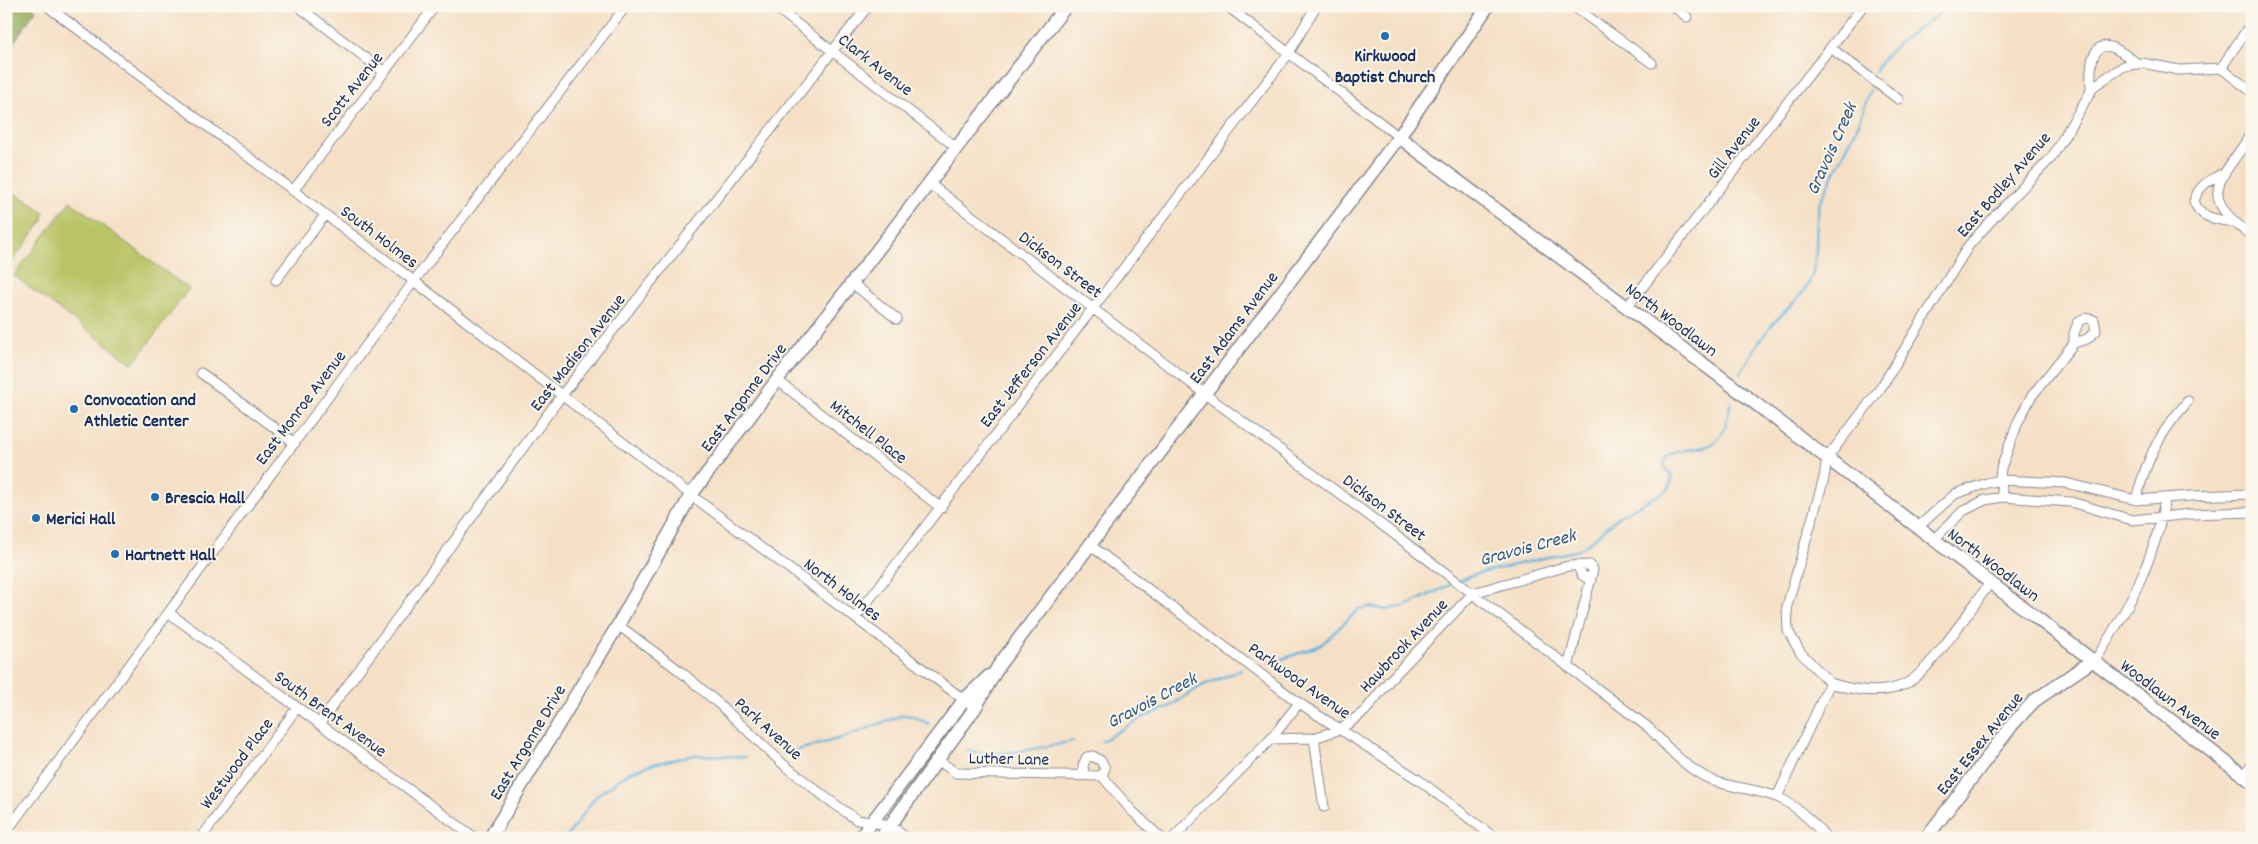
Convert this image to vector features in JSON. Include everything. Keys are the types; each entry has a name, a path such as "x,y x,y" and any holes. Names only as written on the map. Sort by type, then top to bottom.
{"street":[{"name":"South Holmes","path":"47,6 414,281 691,495"},
{"path":"298,6 384,72"},
{"name":"Scott Avenue","path":"293,191 435,6"},
{"name":"East Monroe Avenue","path":"6,832 414,281 626,6"},
{"name":"Clark Avenue","path":"774,6 957,148"},
{"name":"East Madison Avenue","path":"319,724 562,395 834,52 868,6"},
{"name":"East Argonne Drive","path":"490,838 618,625 691,495 852,282 930,184 1066,6"},
{"name":"North Woodlawn","path":"1227,6 2093,661"},
{"name":"East Jefferson Avenue","path":"855,618 1289,53 1316,6"},
{"name":"East Adams Avenue","path":"860,838 964,700 999,665 1399,137 1488,6"},
{"path":"1573,6 1652,63"},
{"path":"1673,6 1687,17"},
{"name":"Gill Avenue","path":"1627,307 1863,6"},
{"path":"2252,22 2221,68 2252,92"},
{"path":"2091,90 2090,68 2096,52 2102,47 2110,47 2138,64"},
{"path":"1831,48 1898,99"},
{"name":"East Bodley Avenue","path":"1827,458 1880,388 1969,245 1998,212 2052,157 2091,90 2124,66 2138,64 2179,70 2221,68"},
{"path":"2252,132 2222,174 2218,185 2219,199 2224,212 2233,222 2252,236"},
{"path":"2222,174 2206,182 2196,193 2194,201 2200,213 2210,218 2233,222"},
{"name":"Dickson Street","path":"930,184 1204,394 1464,586 1649,728 1672,753 1694,771 1714,780 1777,798 1797,809 1816,825 1827,838"},
{"path":"276,280 324,215"},
{"path":"852,282 897,319"},
{"path":"2003,497 2000,480 2001,468 2009,444 2031,397 2074,343"},
{"path":"201,373 295,443"},
{"name":"Mitchell Place","path":"777,380 941,508"},
{"path":"2136,500 2152,450 2168,424 2188,401"},
{"path":"1827,458 1824,478 1787,606 1788,631 1800,652 1830,682 1844,687 1870,691 1889,689 1909,682 1928,665 1990,583"},
{"path":"1917,528 1956,494 1987,482 2000,480 2066,483 2136,500 2252,494"},
{"name":"North Holmes","path":"691,495 975,708"},
{"path":"1933,540 1949,522 1963,511 1985,500 2003,497 2071,502 2132,520 2252,512"},
{"name":"East Essex Avenue","path":"1926,838 2012,725 2034,702 2093,661 2124,615 2141,580 2163,517 2165,498"},
{"name":"Parkwood Avenue","path":"1090,545 1299,703 1419,780 1495,838"},
{"path":"1473,593 1568,566 1590,565 1593,570 1591,581 1568,667"},
{"name":"Hawbrook Avenue","path":"1270,739 1314,738 1341,729 1365,710 1389,681 1473,593"},
{"name":"South Brent Avenue","path":"169,613 475,838"},
{"name":"Park Avenue","path":"618,625 719,704 783,764 825,797 858,820 890,825 906,838"},
{"name":"Woodlawn Avenue","path":"2093,661 2247,779"},
{"name":"East Adams Avenue","path":"881,838 975,708 999,665"},
{"path":"1777,798 1830,682"},
{"path":"1173,838 1270,739 1299,703"},
{"name":"Westwood Place","path":"203,835 297,708"},
{"path":"1314,738 1324,807"},
{"path":"1084,775 1083,765 1087,757 1093,756 1101,762 1104,768 1102,776 1131,810 1161,838"},
{"name":"Luther Lane","path":"938,760 956,773 1102,776"},
{"path":"2247,779 2252,764"},
{"path":"203,835 214,838"}],"green space":[{"path":"6,6 31,6 36,10 6,54"},
{"path":"6,190 18,195 44,212 43,220 6,270"},
{"path":"70,201 189,289 133,364 14,276"},
{"path":"961,713 961,716 941,743 929,767 890,815 888,814 887,812"}],"waterway":[{"name":"Gravois Creek","path":"1875,72 1899,43 1946,6"},
{"name":"Gravois Creek","path":"1740,373 1767,331 1802,293 1811,278 1814,269 1820,202 1859,123 1870,90"},
{"name":"Gravois Creek","path":"1459,581 1472,575 1578,550 1587,545 1619,516 1666,491 1670,487 1672,477 1664,466 1666,459 1678,452 1710,445 1716,441 1725,428 1731,402"},
{"name":"Gravois Creek","path":"1269,664 1321,645 1359,609 1372,607 1385,610 1406,606 1454,583"},
{"name":"Gravois Creek","path":"1102,741 1143,717 1169,707 1199,687 1241,670"},
{"name":"Gravois Creek","path":"783,754 842,738 903,715 912,716 929,724"},
{"name":"Gravois Creek","path":"966,750 975,753 1003,753 1074,741"},
{"name":"Gravois Creek","path":"566,838 597,795 630,772 657,763 696,755 746,757"}],"place":[{"name":"Kirkwood Baptist Church","path":"1385,36"},
{"name":"Convocation and Athletic Center","path":"74,409"},
{"name":"Brescia Hall","path":"155,497"},
{"name":"Merici Hall","path":"36,518"},
{"name":"Hartnett Hall","path":"115,554"}]}
